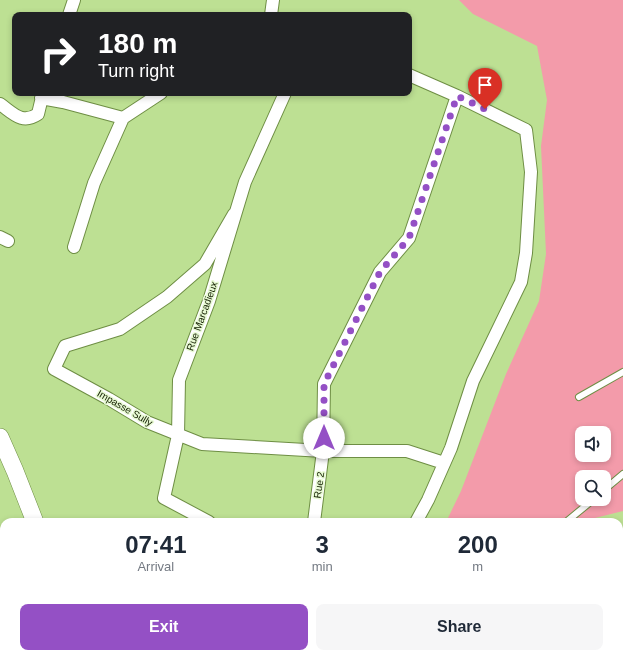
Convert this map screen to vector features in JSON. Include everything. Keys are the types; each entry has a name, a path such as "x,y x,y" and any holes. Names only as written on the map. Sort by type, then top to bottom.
{"street":[{"path":"70,12 74,0"},
{"path":"271,12 273,0"},
{"path":"412,76 457,96 526,130 531,172 526,253 521,282 473,381 451,448 428,500 418,518"},
{"path":"0,104 20,118 31,119 38,114 42,96 123,118"},
{"path":"74,247 94,183 123,118 156,96"},
{"name":"Rue Marcadieux","path":"202,518 164,498 178,435 179,380 209,301 234,214 245,182 284,96"},
{"name":"Rue 2","path":"315,518 323,451 324,384 380,272 409,238 457,96"},
{"name":"Impasse Sully","path":"234,214 205,264 173,292 120,329 65,346 54,369 147,422 202,444 323,451 407,451 444,463"},
{"path":"0,438 33,518"}],"lane":[{"path":"579,397 623,372"},
{"path":"611,484 623,474"},
{"path":"571,518 585,506"}],"shaded area":[{"path":"459,0 623,0 623,511 595,518 448,518 461,491 506,374 539,301 546,254 541,146 547,100 537,46 473,14"}],"route":[{"path":"324,438 324,384 380,272 409,238 457,96 485,109"}]}
